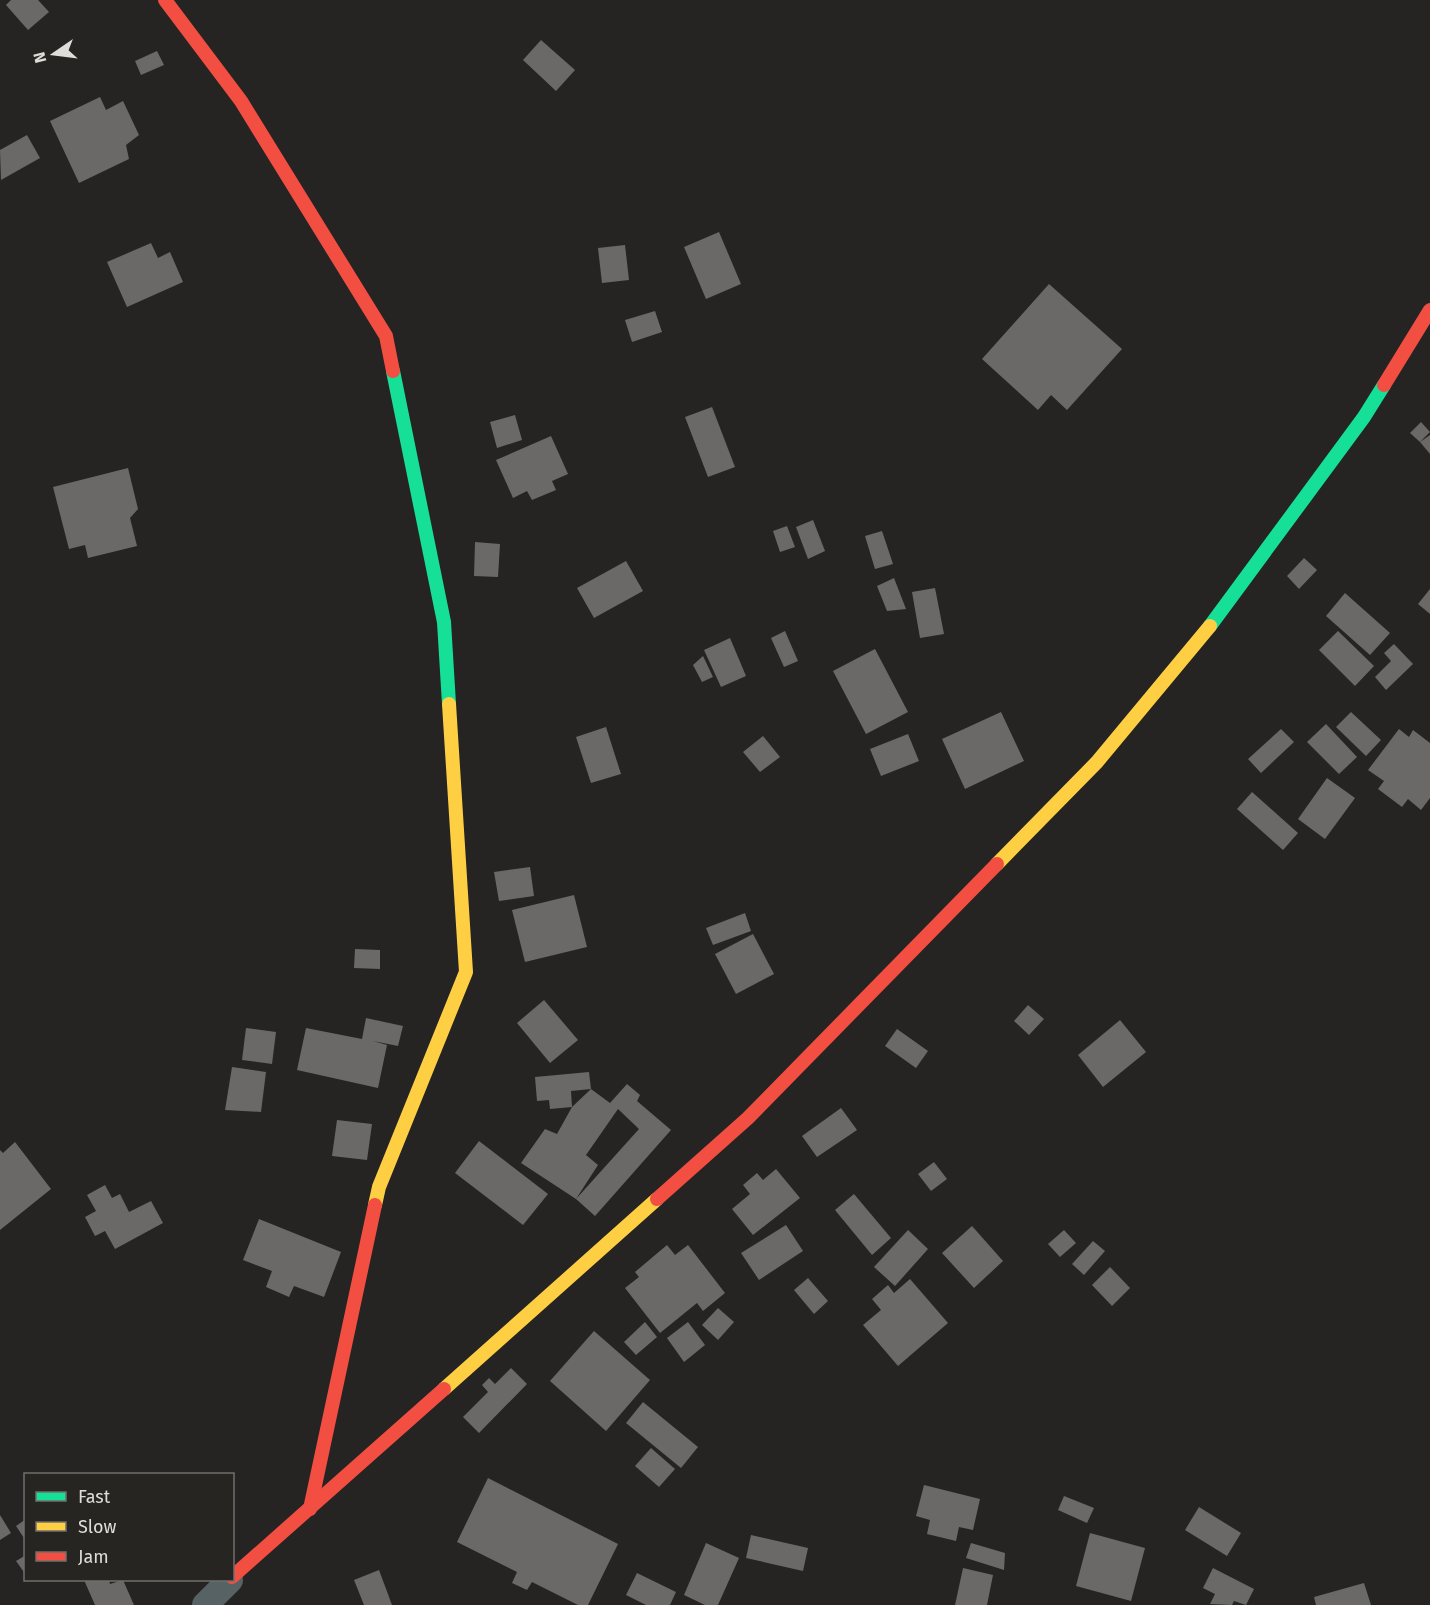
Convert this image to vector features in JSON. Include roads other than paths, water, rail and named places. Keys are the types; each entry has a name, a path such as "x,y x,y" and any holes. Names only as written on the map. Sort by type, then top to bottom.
{"street":[{"path":"165,0 241,101 386,336 444,622 466,972 379,1187 310,1509"},
{"path":"234,1575 748,1118 1097,762 1228,605 1364,417 1430,310"},
{"path":"205,1605 228,1581"}]}
